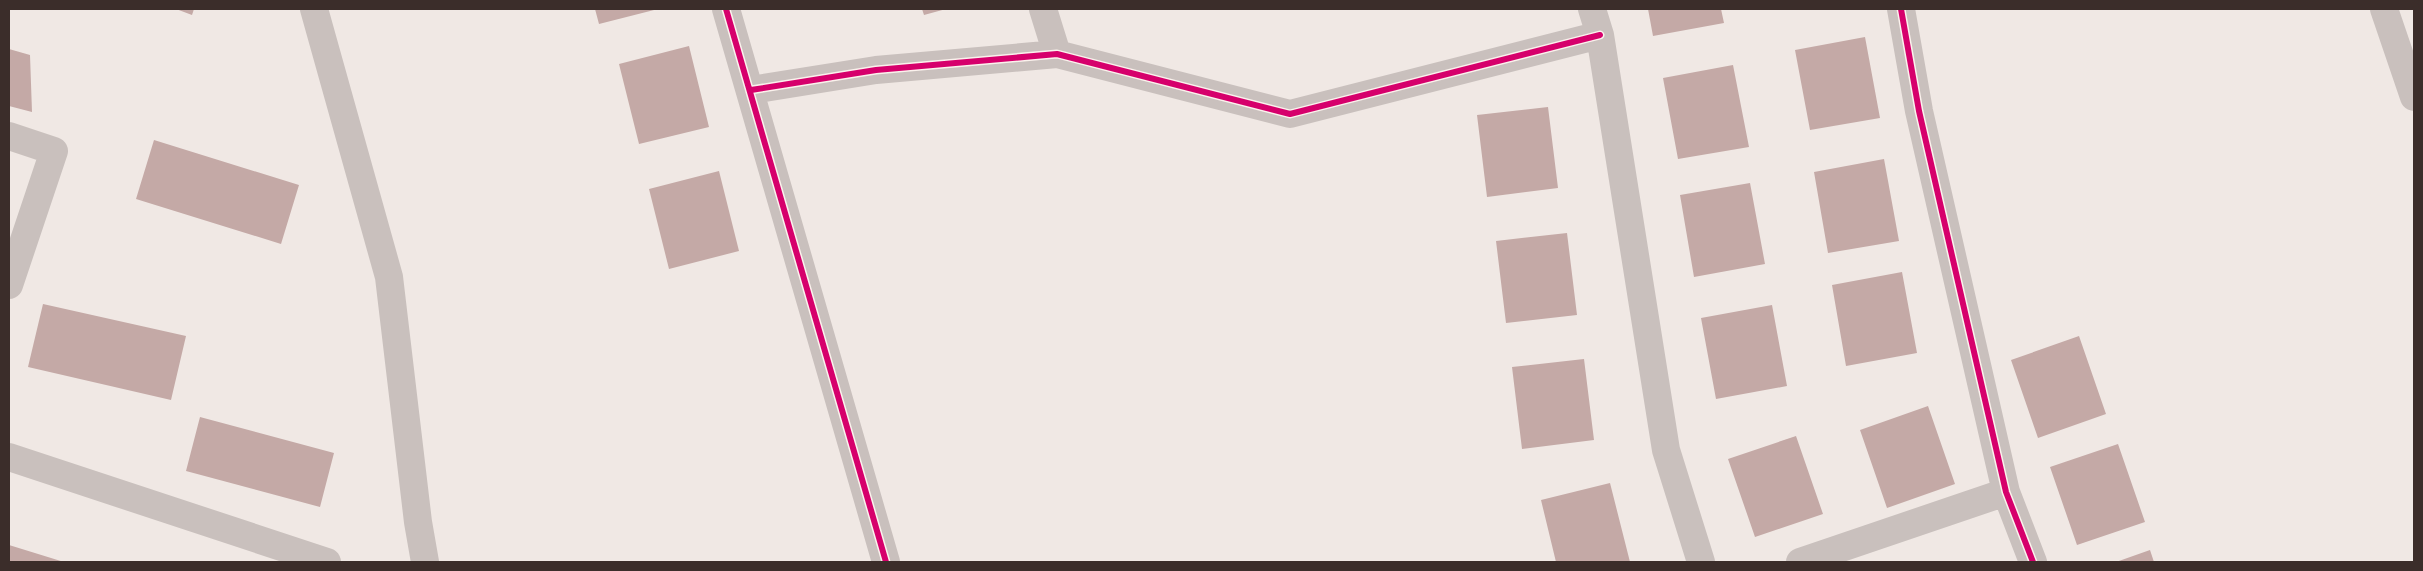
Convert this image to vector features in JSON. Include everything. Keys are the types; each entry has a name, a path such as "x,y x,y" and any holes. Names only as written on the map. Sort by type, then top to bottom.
{"street":[{"path":"314,9 389,277 416,512 425,562"},
{"path":"726,9 751,90 886,562"},
{"path":"1043,9 1057,54"},
{"path":"1592,9 1600,36 1666,450 1701,562"},
{"path":"1901,9 1919,111 2006,492 2033,562"},
{"path":"2384,9 2414,97"},
{"path":"751,90 876,70 1057,54 1290,114 1600,36"},
{"path":"9,136 54,151 9,285"},
{"path":"9,456 327,562"},
{"path":"1800,562 2006,492"}],"building":[{"path":"176,9 194,9 192,15"},
{"path":"595,9 658,9 599,24"},
{"path":"922,9 946,9 924,15"},
{"path":"1648,9 1721,9 1724,23 1653,36"},
{"path":"1865,37 1880,118 1810,130 1795,50"},
{"path":"689,46 709,127 639,144 619,64"},
{"path":"9,49 30,55 32,112 9,106"},
{"path":"1733,65 1749,147 1678,159 1663,78"},
{"path":"1548,107 1558,188 1487,197 1477,115"},
{"path":"154,140 299,185 281,244 136,199"},
{"path":"1884,159 1899,241 1828,253 1814,172"},
{"path":"719,171 739,251 669,269 649,189"},
{"path":"1750,183 1765,264 1694,277 1680,195"},
{"path":"1567,233 1577,315 1506,323 1496,241"},
{"path":"1902,272 1917,353 1846,366 1832,285"},
{"path":"43,304 186,336 171,400 28,367"},
{"path":"1772,305 1787,386 1716,399 1701,318"},
{"path":"2079,336 2106,414 2038,438 2011,360"},
{"path":"1584,359 1594,440 1522,449 1512,367"},
{"path":"1928,406 1955,484 1887,508 1860,430"},
{"path":"200,417 334,453 320,507 186,471"},
{"path":"1796,436 1823,514 1755,537 1728,459"},
{"path":"2118,444 2145,522 2077,545 2050,467"},
{"path":"1610,483 1630,562 1556,562 1541,500"},
{"path":"9,545 64,562 9,562"},
{"path":"2150,550 2154,562 2116,562"}],"cycle path":[{"path":"726,9 886,562"},
{"path":"1901,9 1919,111 2006,492 2033,562"},
{"path":"751,90 876,70 1057,54 1290,114 1600,35"}]}
